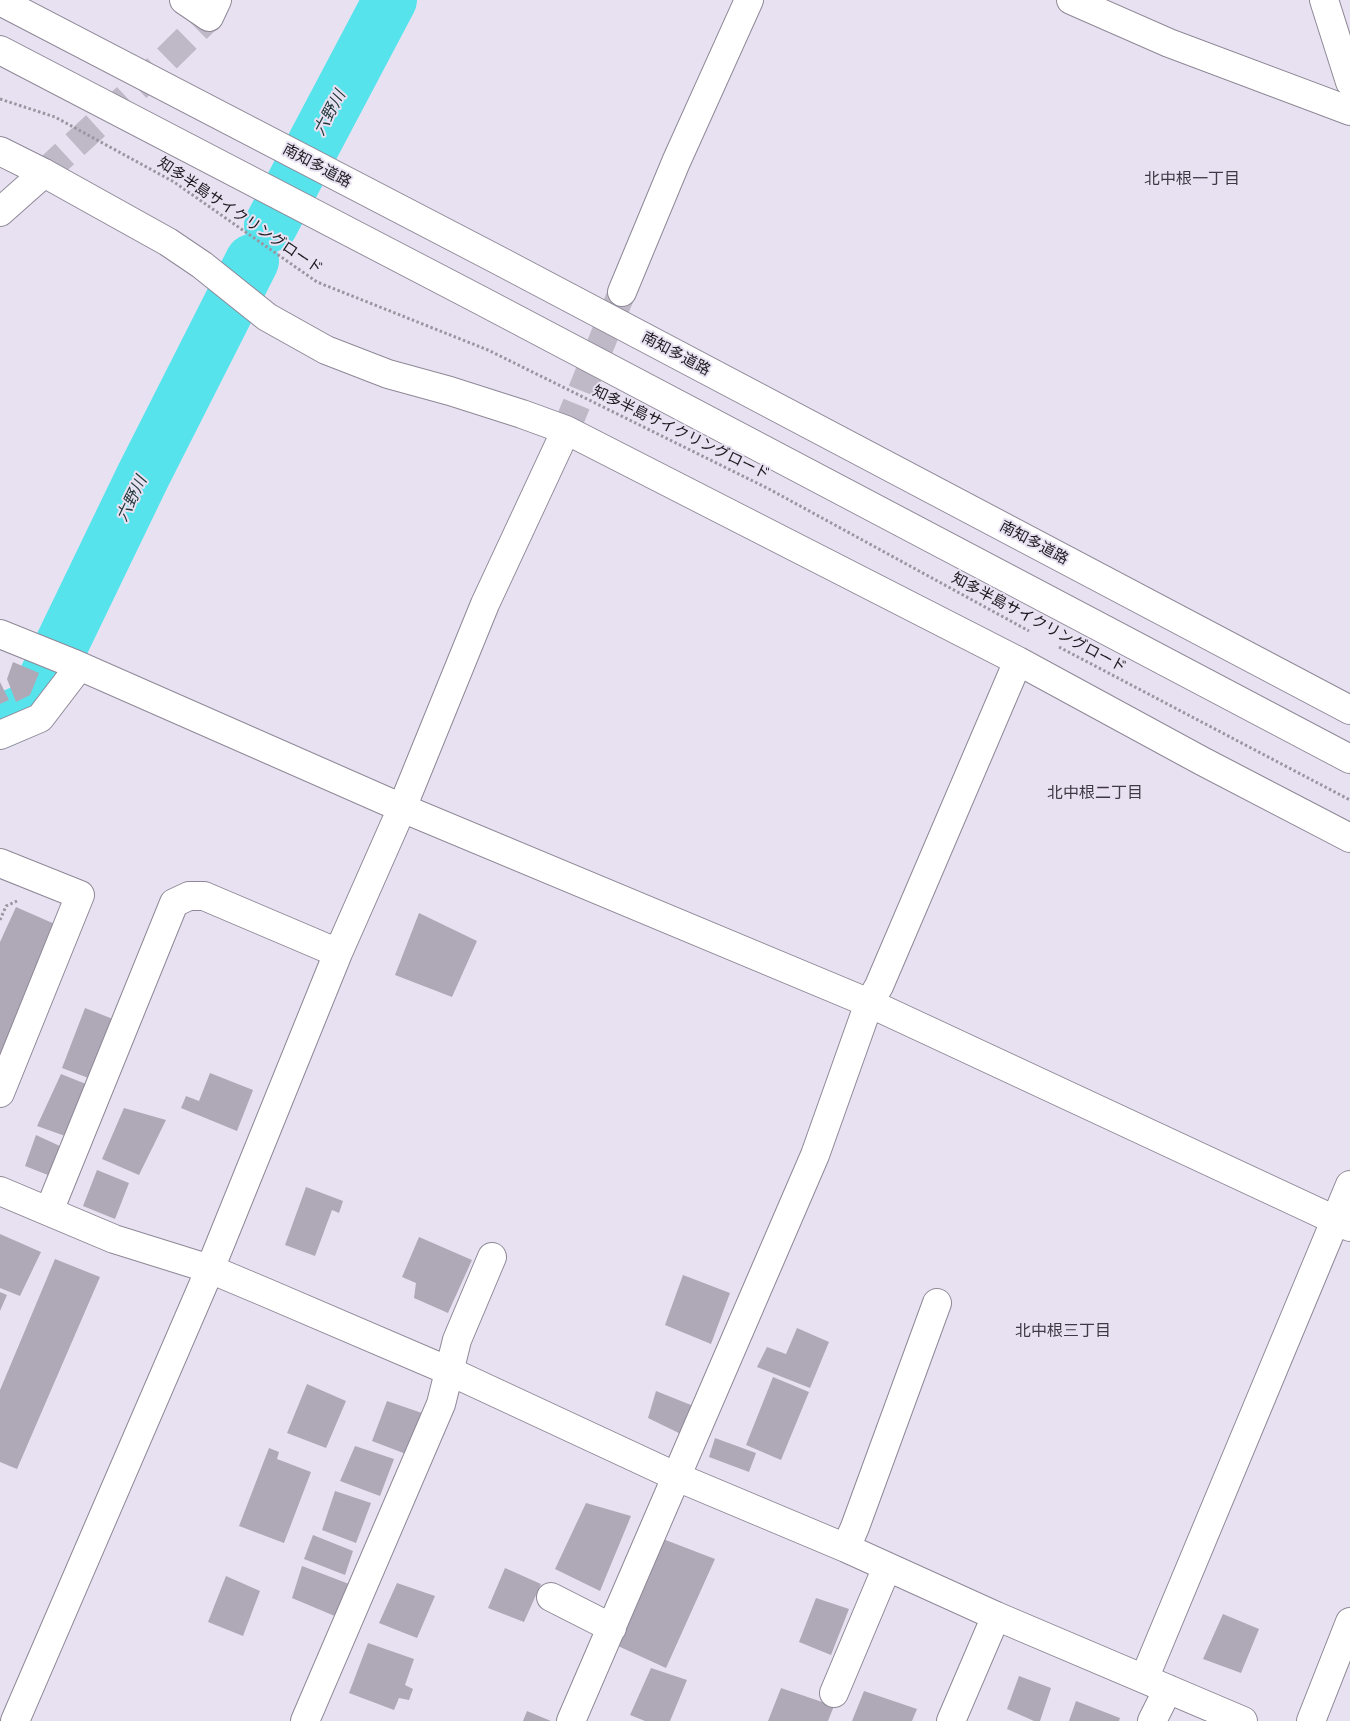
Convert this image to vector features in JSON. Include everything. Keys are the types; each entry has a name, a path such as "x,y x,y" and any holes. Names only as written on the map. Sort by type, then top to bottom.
{"main road":[{"path":"184,0 209,17 217,0"},
{"path":"622,292 676,162 749,0"},
{"path":"1071,0 1169,43 1350,111"},
{"path":"1324,0 1350,82"},
{"name":"南知多道路","path":"0,1 498,260 1350,710"},
{"path":"0,50 480,300 1350,760"},
{"path":"0,151 44,173 168,242 202,265 267,317 326,350 388,374 450,391 566,430 1018,661 1202,762 1350,838"},
{"path":"0,212 44,173"},
{"path":"16,1721 210,1270 338,953 402,808 485,604 566,430"},
{"path":"0,634 78,666 402,808 869,1003 1342,1224"},
{"path":"571,1721 815,1155 869,1003 879,986 1018,661"},
{"path":"0,735 40,718 78,666"},
{"path":"0,863 80,895 0,1093"},
{"path":"49,1211 174,903 188,896 204,896 338,953"},
{"path":"1152,1721 1156,1684 1342,1224 1350,1185"},
{"path":"0,1191 114,1239 210,1270 450,1371 677,1478 846,1548 996,1616 1243,1721"},
{"path":"305,1721 441,1404 457,1340 492,1257"},
{"path":"846,1548 937,1303"},
{"path":"834,1693 887,1567"},
{"path":"551,1597 612,1628"},
{"path":"951,1721 996,1616"},
{"path":"1311,1721 1350,1622"}],"path":[{"name":"知多半島サイクリングロード","path":"0,99 56,117 174,182 317,282 488,350 770,489 1037,636"},
{"name":"知多半島サイクリングロード","path":"1054,645 1350,800"}],"building":[{"path":"13,662 39,673 30,695 16,702 7,679"},
{"path":"0,682 9,700 0,704"},
{"path":"16,907 57,925 0,1055 0,942"},
{"path":"419,913 477,941 452,997 395,975"},
{"path":"85,1008 113,1019 91,1079 62,1068"},
{"path":"210,1073 253,1090 237,1131 181,1108 186,1096 199,1101"},
{"path":"61,1074 86,1084 68,1137 37,1126"},
{"path":"124,1108 166,1120 139,1175 102,1159"},
{"path":"36,1135 62,1147 53,1177 25,1166"},
{"path":"97,1170 129,1183 115,1219 83,1206"},
{"path":"306,1187 343,1201 339,1213 332,1210 315,1256 285,1245"},
{"path":"0,1234 41,1252 20,1296 0,1288"},
{"path":"419,1237 472,1260 448,1313 414,1298 416,1283 402,1277"},
{"path":"55,1259 100,1277 17,1469 0,1462 0,1390"},
{"path":"683,1275 730,1293 711,1344 665,1325"},
{"path":"0,1292 7,1295 0,1311"},
{"path":"797,1328 829,1342 810,1388 757,1367 767,1347 786,1354"},
{"path":"773,1377 809,1392 781,1460 746,1445"},
{"path":"307,1384 346,1401 326,1448 287,1433"},
{"path":"656,1391 696,1407 685,1436 648,1418"},
{"path":"387,1401 422,1413 406,1454 372,1441"},
{"path":"715,1438 756,1453 749,1472 709,1457"},
{"path":"355,1446 394,1459 380,1496 340,1481"},
{"path":"269,1448 279,1452 277,1459 311,1472 284,1543 239,1526"},
{"path":"335,1491 371,1503 356,1543 322,1530"},
{"path":"586,1503 631,1516 600,1591 555,1569"},
{"path":"313,1535 353,1551 345,1575 304,1559"},
{"path":"663,1539 715,1559 666,1668 618,1646"},
{"path":"302,1566 349,1584 337,1617 292,1598"},
{"path":"505,1568 541,1584 524,1622 488,1608"},
{"path":"226,1576 260,1591 243,1636 208,1622"},
{"path":"397,1583 435,1596 417,1638 379,1623"},
{"path":"816,1598 849,1609 831,1655 799,1642"},
{"path":"1223,1614 1259,1629 1241,1673 1203,1659"},
{"path":"368,1643 414,1659 405,1685 413,1689 409,1700 399,1698 394,1710 349,1693"},
{"path":"651,1668 687,1680 670,1721 645,1721 630,1715"},
{"path":"1019,1676 1051,1688 1040,1721 1034,1721 1007,1709"},
{"path":"781,1688 834,1706 828,1721 768,1721"},
{"path":"864,1691 917,1709 912,1721 852,1721"},
{"path":"1076,1701 1120,1718 1119,1721 1069,1721"},
{"path":"527,1711 551,1721 523,1721"}],"waterway":[{"name":"六野川","path":"271,225 390,0"},
{"name":"六野川","path":"0,722 31,708 143,476 252,261"}],"tunnel":[{"path":"44,173 142,83 209,17"},
{"path":"566,430 622,292"}],"district":[{"name":"北中根一丁目","path":"1192,179"},
{"name":"北中根二丁目","path":"1095,793"},
{"name":"北中根三丁目","path":"1063,1331"}]}
